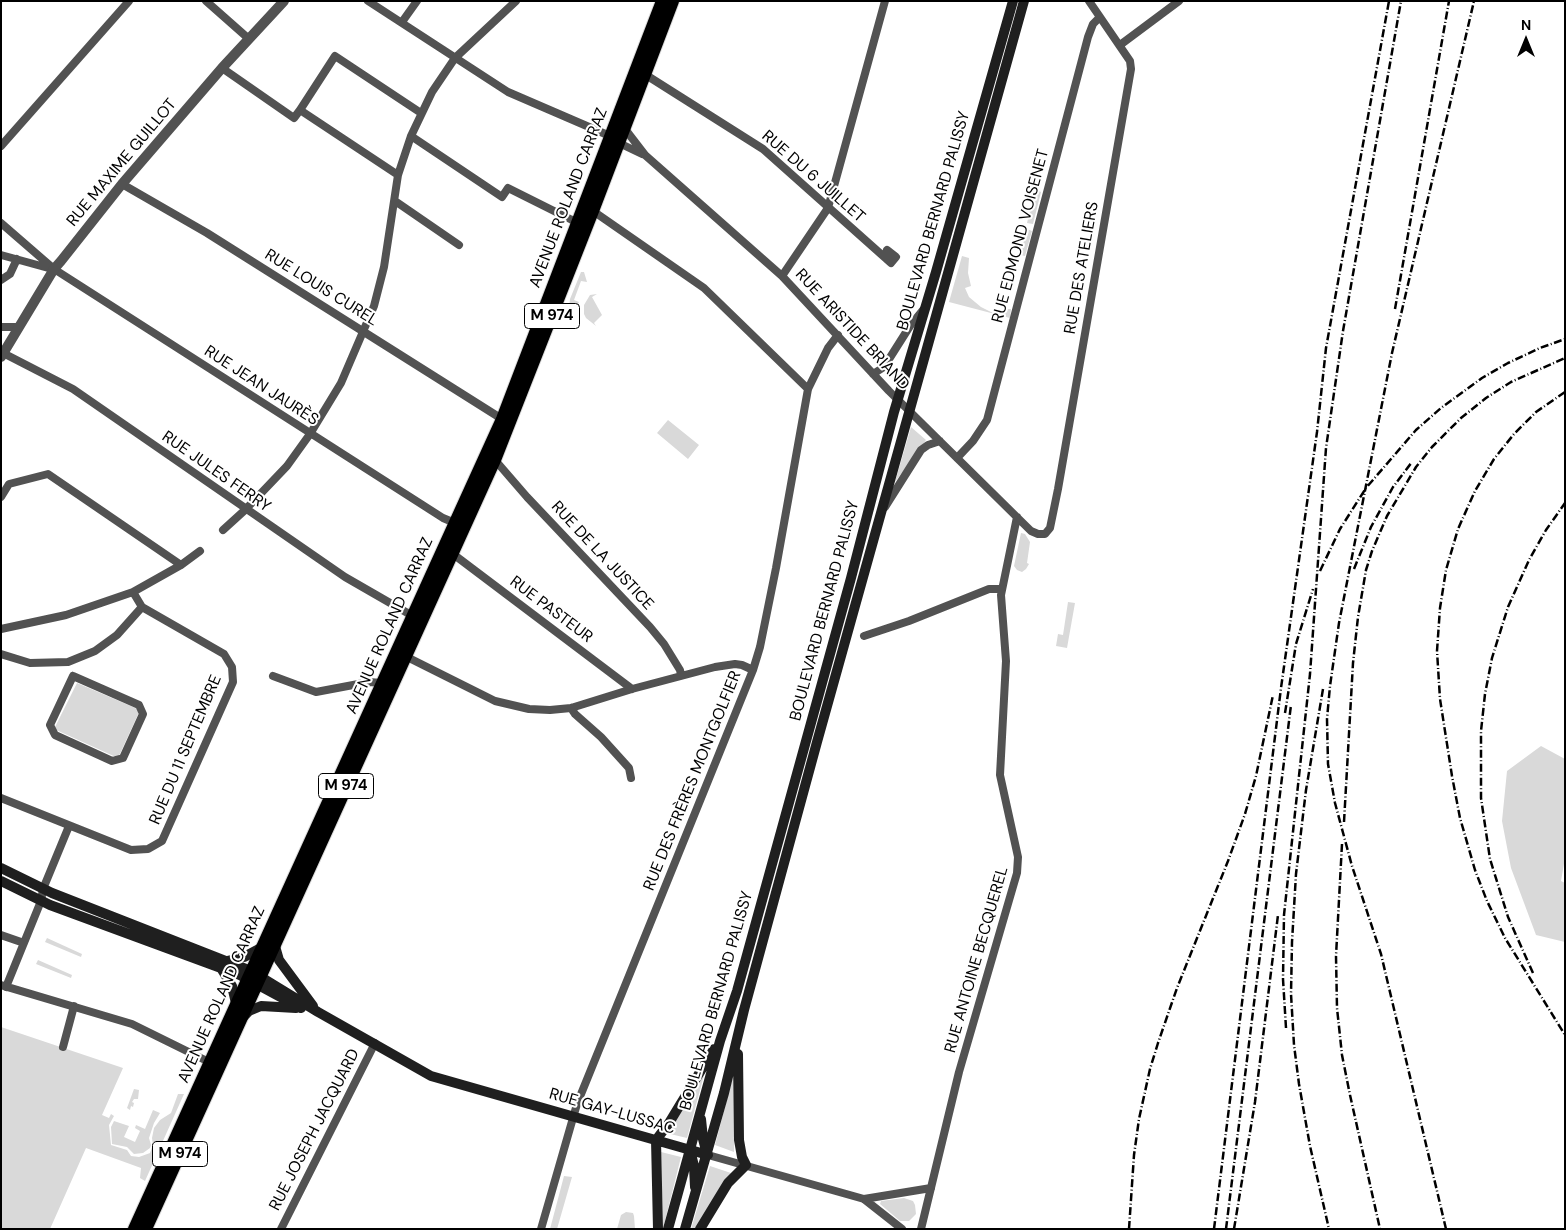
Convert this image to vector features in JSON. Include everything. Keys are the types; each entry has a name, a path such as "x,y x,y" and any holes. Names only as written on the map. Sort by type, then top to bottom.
{"main road":[{"name":"M 974","path":"658,29 662,1"},
{"name":"M 974","path":"658,29 668,16 674,1"},
{"name":"BOULEVARD BERNARD PALISSY","path":"668,1229 720,1041 740,981 898,400 1013,1"},
{"name":"BOULEVARD BERNARD PALISSY","path":"685,1229 708,1155 737,1039 946,275 1024,1"},
{"name":"AVENUE ROLAND CARRAZ","path":"146,1229 243,1017 261,948 502,418 578,223 615,139 625,129 646,75 658,29"},
{"name":"AVENUE ROLAND CARRAZ","path":"134,1229 236,1003 275,946 495,460 593,211 615,139 618,116 658,29"},
{"path":"453,554 455,523"},
{"path":"1,868 43,889 254,977"},
{"path":"1,882 41,901 224,964 244,957 261,948"},
{"path":"275,946 279,960 318,1012"},
{"path":"224,964 236,1003"},
{"name":"RUE GAY-LUSSAC","path":"254,977 301,1008 318,1012"},
{"name":"RUE GAY-LUSSAC","path":"254,977 437,1078 708,1155"},
{"path":"243,1017 261,1006 301,1008"},
{"path":"700,1229 728,1183 746,1165 742,1157 740,1145 737,1039"},
{"path":"658,1229 656,1140 669,1123 720,1041"},
{"path":"700,1112 703,1139 708,1155"},
{"path":"690,1150 694,1166 696,1195"}],"street":[{"path":"1,146 129,1"},
{"path":"206,1 250,39"},
{"name":"RUE MAXIME GUILLOT","path":"2,355 54,269 122,184 222,68 284,1"},
{"name":"RUE ARISTIDE BRIAND","path":"368,1 508,92 615,139 645,156 782,276 872,374 1031,531"},
{"path":"402,22 417,1"},
{"path":"223,530 287,466 310,434 341,383 374,306 384,267 398,175 411,136 421,114 432,92 455,58 516,1"},
{"path":"782,276 828,208 885,1"},
{"name":"RUE DES ATELIERS","path":"1031,531 1042,535 1049,531 1058,489 1129,79 1130,61 1089,1"},
{"path":"1120,46 1179,1"},
{"name":"RUE EDMOND VOISENET","path":"958,458 988,420 1088,37 1092,24 1100,17"},
{"path":"222,68 294,118 335,56 421,114"},
{"name":"RUE DU 6 JUILLET","path":"646,75 763,149 890,263 896,257 887,250"},
{"path":"300,110 398,175"},
{"name":"RUE ARISTIDE BRIAND","path":"625,129 645,156"},
{"path":"411,136 502,197 508,188 578,223"},
{"name":"RUE LOUIS CUREL","path":"122,184 207,233 502,418"},
{"path":"395,201 459,245"},
{"path":"593,211 704,288 808,389"},
{"path":"1,222 54,269"},
{"path":"1,255 54,269"},
{"path":"1,280 10,274 17,259"},
{"name":"RUE JEAN JAURÈS","path":"54,269 310,434 443,518 455,523"},
{"path":"872,374 884,367 910,326 924,309"},
{"path":"1,327 19,326"},
{"name":"RUE DES FRÈRES MONTGOLFIER","path":"541,1229 573,1116 753,670 760,647 774,577 808,389 828,348 838,336"},
{"name":"RUE JULES FERRY","path":"2,355 73,389 344,577 412,615"},
{"name":"BOULEVARD BERNARD PALISSY","path":"881,513 921,450 928,444 940,441"},
{"name":"RUE DE LA JUSTICE","path":"495,460 540,511 650,627 664,644 682,675"},
{"path":"1,497 9,484 48,474 181,565"},
{"name":"RUE ANTOINE BECQUEREL","path":"921,1229 960,1072 1004,924 1018,865 1012,825 1000,775 1006,661 1001,602 1017,517"},
{"path":"1,629 66,615 134,592 181,565 200,551"},
{"name":"RUE PASTEUR","path":"453,554 632,689"},
{"path":"864,636 909,621 990,588 1002,589"},
{"path":"1,654 30,663 68,662 95,651 117,635 142,607 134,592"},
{"name":"RUE DU 11 SEPTEMBRE","path":"1,798 131,850 148,849 162,841 233,682 232,667 224,654 142,607"},
{"path":"405,656 495,701 550,710 571,708 682,675 729,665 742,665 753,670"},
{"path":"68,662 74,676 139,705 143,714 123,758 112,761 55,735 50,725 74,676"},
{"path":"273,676 316,692 369,682 382,683"},
{"path":"571,708 574,714 601,737 629,768 632,778"},
{"path":"69,826 43,889 41,901 24,943 4,986 132,1024 210,1062"},
{"path":"1,935 24,943"},
{"path":"63,1047 74,1006"},
{"name":"RUE JOSEPH JACQUARD","path":"281,1229 374,1044"},
{"name":"RUE GAY-LUSSAC","path":"708,1155 864,1199 902,1229"},
{"path":"864,1199 930,1188"}],"shaded area":[{"path":"1035,189 1041,192 1033,224 1027,223"},
{"path":"1027,229 1032,231 1025,256 1020,255"},
{"path":"962,256 969,258 968,273 971,286 965,288 969,297 981,307 991,312 1003,315 1006,309 1011,309 1010,318 949,302"},
{"path":"581,272 584,272 587,282 581,281 574,300 579,302 569,308 570,299"},
{"path":"597,294 592,297 602,315 594,323 596,326 586,318 584,305 590,295"},
{"path":"668,420 699,445 688,459 657,433"},
{"path":"911,427 926,440 895,482"},
{"path":"1021,533 1025,534 1030,542 1027,563 1029,564 1022,572 1014,566"},
{"path":"1068,602 1075,603 1067,648 1056,646 1058,634 1063,635"},
{"path":"77,683 140,710 118,758 54,729"},
{"path":"1541,746 1565,759 1565,858 1561,881 1565,883 1565,942 1536,935 1511,868 1502,821 1507,771"},
{"path":"47,938 82,954 81,957 45,942"},
{"path":"38,960 72,975 71,978 36,964"},
{"path":"1,1027 123,1068 102,1115 109,1118 111,1114 114,1116 109,1125 111,1145 127,1150 131,1156 139,1157 150,1153 153,1145 154,1128 160,1120 171,1113 178,1094 184,1094 145,1181 140,1178 141,1168 86,1148 50,1229 1,1229"},
{"path":"706,1068 687,1138 666,1133"},
{"path":"735,1069 734,1152 715,1145"},
{"path":"134,1089 139,1090 138,1099 134,1099 132,1102 134,1103 133,1107 131,1106 130,1110 127,1108"},
{"path":"153,1110 160,1113 149,1138 150,1148 143,1153 134,1154 127,1147 112,1144 111,1127 114,1121 129,1126 124,1137 135,1142 140,1131 135,1128 136,1125 145,1129"},
{"path":"661,1152 681,1157 663,1229"},
{"path":"710,1166 731,1173 695,1229 691,1229"},
{"path":"564,1176 572,1177 557,1229 550,1229"},
{"path":"284,1183 292,1186 284,1204 275,1202"},
{"path":"904,1198 913,1201 915,1205 916,1214 909,1221 900,1221 880,1204 881,1201"},
{"path":"626,1212 633,1213 635,1229 617,1229 621,1215"}],"railway":[{"path":"1214,1229 1281,688 1317,432 1326,348 1389,1"},
{"path":"1286,1028 1283,979 1284,915 1310,674 1326,448 1343,331 1401,1"},
{"path":"1395,309 1449,1"},
{"path":"1446,1229 1381,954 1352,866 1335,803 1328,764 1327,719 1339,623 1392,353 1474,1"},
{"path":"1320,571 1340,529 1366,488 1416,430 1441,408 1482,378 1508,363 1565,339"},
{"path":"1344,822 1353,663 1358,617 1366,570 1387,516 1416,467 1432,447 1461,418 1486,398 1511,382 1565,358"},
{"path":"1565,392 1536,412 1514,434 1494,459 1475,491 1458,529 1446,570 1440,608 1437,651 1440,699 1452,776 1460,818 1475,870 1487,901 1505,938 1565,1035"},
{"path":"1354,569 1371,527 1393,487 1412,462"},
{"path":"1533,973 1508,917 1490,859 1481,798 1481,731 1485,694 1492,658 1508,607 1529,560 1546,530 1565,503"},
{"path":"1285,713 1296,644 1313,589"},
{"path":"1323,689 1306,790 1296,874 1291,994 1294,1045 1299,1084 1310,1146 1329,1229"},
{"path":"1129,1229 1134,1155 1139,1119 1150,1069 1177,988 1245,814 1256,776 1273,695"},
{"path":"1226,1229 1291,705"},
{"path":"1342,844 1336,956 1337,1008 1342,1055 1380,1229"},
{"path":"1234,1229 1255,1102 1278,915"}]}
